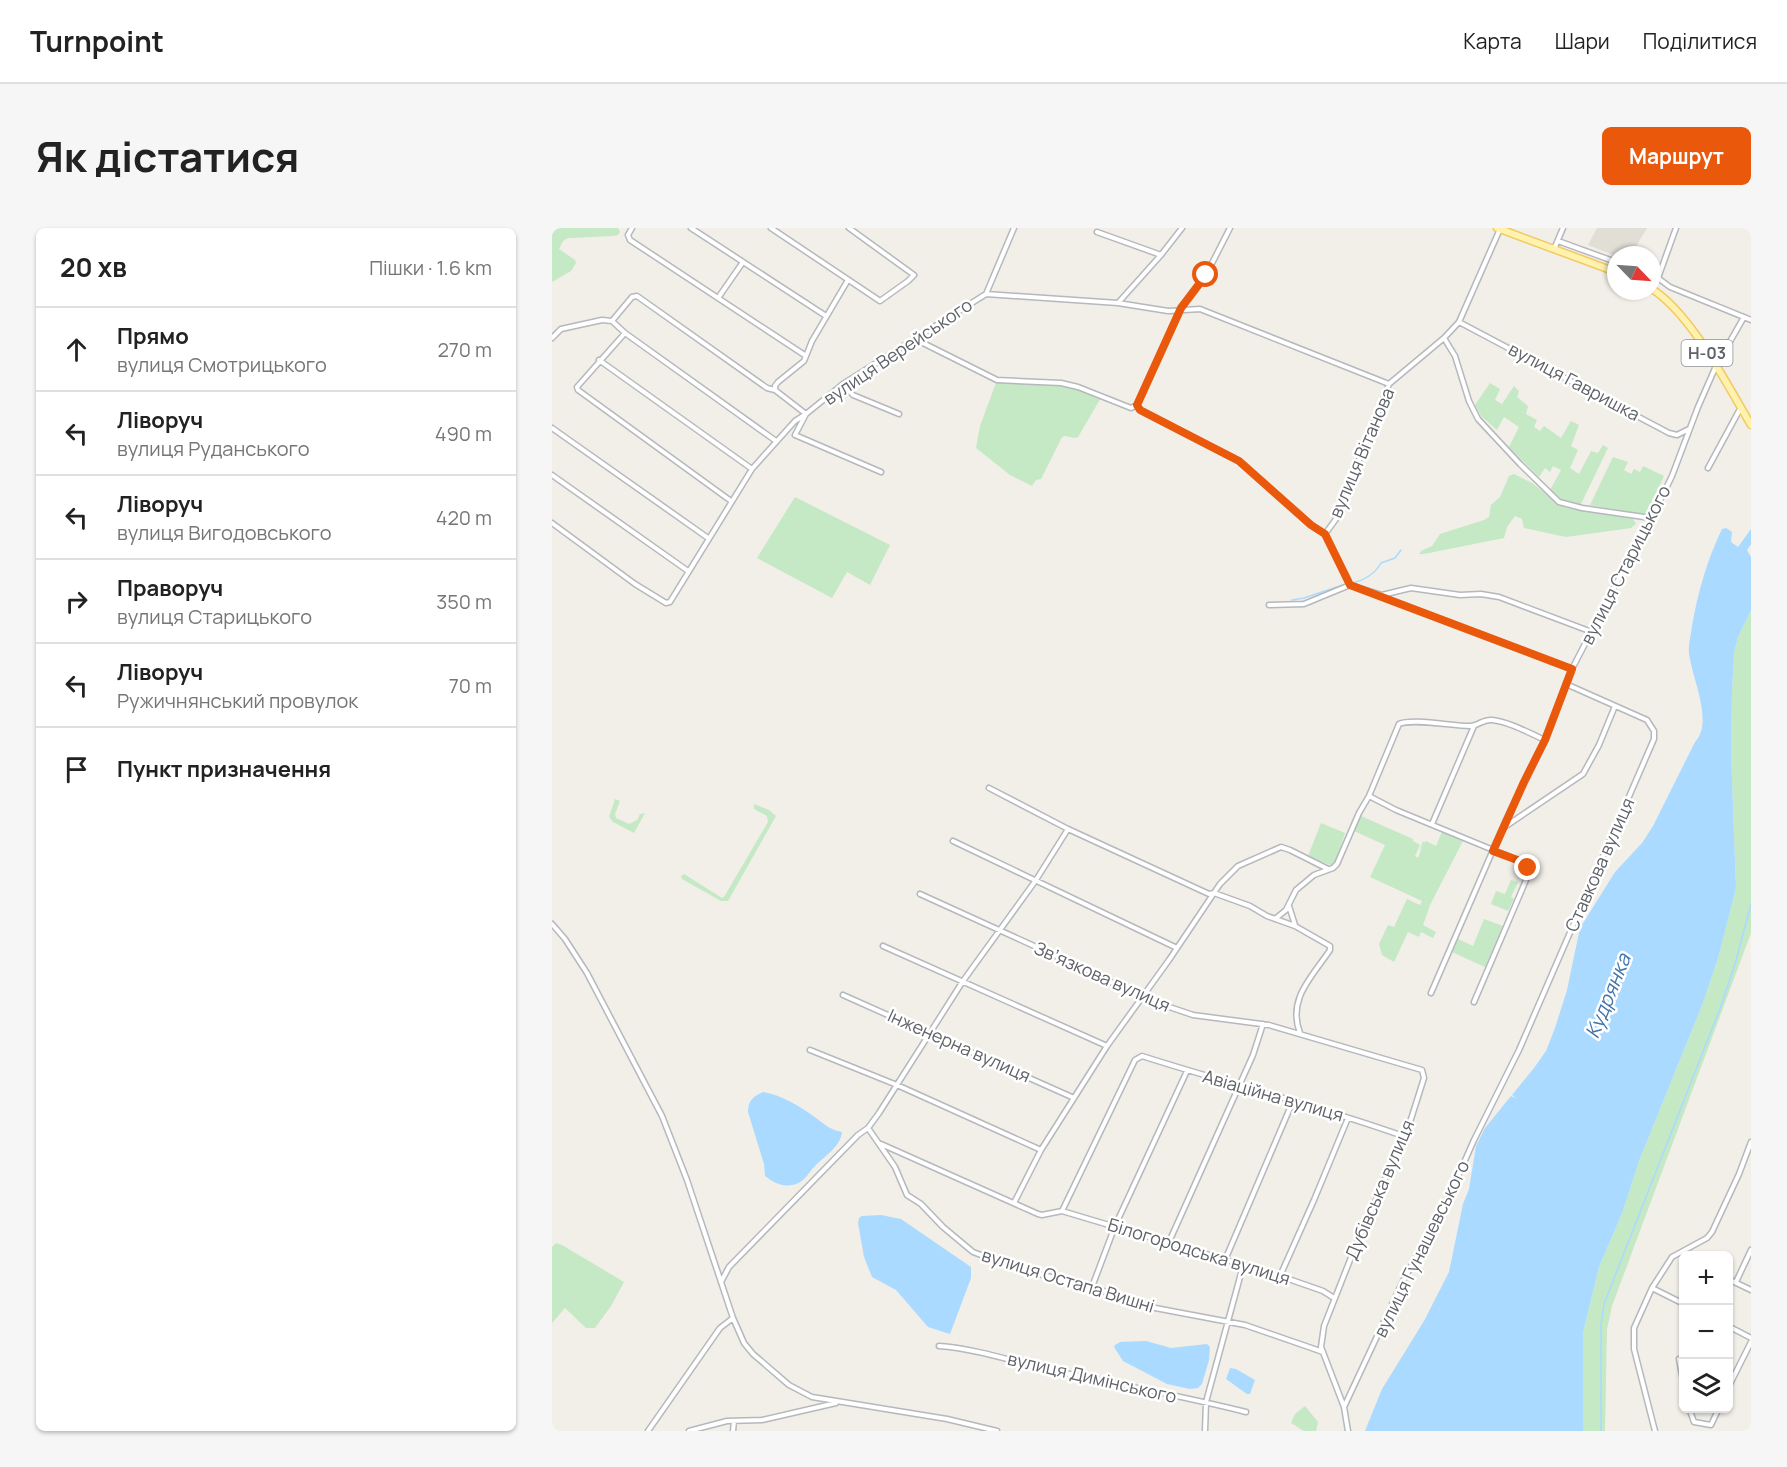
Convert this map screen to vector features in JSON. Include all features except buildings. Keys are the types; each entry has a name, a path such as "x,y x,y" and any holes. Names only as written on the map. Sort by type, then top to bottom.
{"main road":[{"path":"1498,229 1607,269"},
{"name":"Н-03","path":"1661,296 1674,306 1687,322 1751,425"}],"street":[{"path":"632,228 628,235 630,240 806,356"},
{"path":"691,228 826,316"},
{"path":"773,229 880,301 914,274 849,228"},
{"path":"986,294 1014,228"},
{"path":"1118,303 1182,228"},
{"path":"914,339 998,380 1061,383 1078,387 1131,408 1137,405 1181,308 1206,275 1230,228"},
{"path":"1554,249 1563,228"},
{"path":"1661,270 1676,228"},
{"name":"вулиця Вітанова","path":"1325,534 1335,519 1389,384 1444,338 1459,322 1498,229"},
{"path":"1097,232 1161,255"},
{"path":"1558,241 1607,259"},
{"path":"718,298 743,262"},
{"path":"775,390 778,382 804,361 826,316 848,280"},
{"path":"1661,280 1671,287 1751,320"},
{"name":"вулиця Верейського","path":"552,523 635,584 666,603 670,602 752,469 795,421 843,384 986,294 1118,303 1168,311 1181,308 1200,309 1389,384"},
{"path":"612,321 632,297 637,296 767,388 775,390 806,414 795,435 881,472"},
{"name":"вулиця Старицького","path":"1431,993 1506,820 1545,740 1572,669 1672,476 1716,366 1744,317"},
{"path":"552,338 561,329 602,320 612,321 625,333 776,441"},
{"name":"вулиця Гавришка","path":"1459,322 1669,433 1677,435 1689,429"},
{"path":"625,333 577,387 578,390 731,501"},
{"path":"1444,338 1455,356 1469,401 1478,418 1559,502 1582,508 1651,518"},
{"path":"600,360 752,469"},
{"path":"843,384 853,395 899,414"},
{"path":"1137,405 1140,410 1239,461 1311,525 1325,534 1350,585"},
{"path":"1708,468 1741,408"},
{"path":"552,428 708,538"},
{"path":"552,475 688,571"},
{"path":"1269,605 1304,604 1350,585 1388,596 1572,669"},
{"path":"1388,596 1411,588 1461,595 1488,595 1499,597 1592,632"},
{"name":"Ставкова вулиця","path":"1500,1090 1654,738 1654,731 1647,720 1566,684"},
{"path":"1502,829 1583,774 1599,745 1615,706"},
{"path":"1275,919 1289,906 1296,890 1314,875 1337,864 1399,724 1403,722 1474,725 1482,721 1493,720 1545,740"},
{"path":"1432,824 1474,725"},
{"path":"989,788 1068,829 1209,894 1214,893 1250,906 1267,916 1295,926 1330,946 1330,950 1301,992 1295,1018 1300,1034"},
{"path":"1369,796 1520,861 1528,868 1524,886 1474,1002"},
{"path":"1506,820 1511,823"},
{"path":"720,1283 729,1267 867,1128 879,1113 963,981 1036,880 1068,829"},
{"path":"953,841 1178,948"},
{"path":"1014,1203 1041,1150 1107,1047 1178,948 1214,893 1238,866 1281,847 1329,869"},
{"name":"Звʼязкова вулиця","path":"920,894 1143,998 1193,1015 1232,1022 1263,1024 1293,1032"},
{"path":"1289,906 1295,926"},
{"path":"552,924 565,939 587,974 662,1116 687,1180 720,1283 744,1343 753,1354 782,1380 812,1397 937,1417 997,1431"},
{"path":"883,946 1107,1047"},
{"name":"Інженерна вулиця","path":"843,995 1074,1098"},
{"path":"1168,1242 1253,1055 1263,1024"},
{"name":"Дубівська вулиця","path":"1293,1032 1422,1070 1425,1074 1411,1119 1324,1326 1321,1347 1344,1407 1348,1431"},
{"path":"810,1050 897,1085 1041,1150"},
{"name":"Авіаційна вулиця","path":"1062,1210 1135,1060 1142,1056 1403,1136"},
{"path":"1092,1287 1115,1226 1187,1071"},
{"name":"вулиця Гунашевського","path":"1344,1407 1402,1283 1419,1252 1431,1237 1474,1140 1500,1090"},
{"path":"1225,1260 1293,1101"},
{"path":"1280,1276 1348,1118"},
{"name":"вулиця Остапа Вишні","path":"867,1128 895,1167 907,1195 921,1204 943,1227 973,1252 1018,1269 1092,1287 1150,1307 1227,1321 1269,1333 1323,1353"},
{"path":"1681,1251 1707,1238 1712,1232 1751,1142"},
{"path":"880,1144 1042,1215 1062,1210"},
{"name":"Білогородська вулиця","path":"1062,1210 1280,1276 1323,1291 1334,1298"},
{"path":"1736,1282 1751,1250"},
{"path":"1655,1431 1638,1367 1634,1338 1637,1319 1652,1288 1672,1257 1679,1252"},
{"path":"1205,1431 1206,1402 1243,1266"},
{"path":"1733,1281 1751,1290"},
{"path":"1652,1288 1679,1302"},
{"path":"648,1431 720,1328 734,1318"},
{"path":"1733,1329 1751,1340 1733,1378"},
{"name":"вулиця Димінського","path":"939,1346 987,1353 1136,1389 1246,1412"},
{"path":"688,1431 734,1421 762,1420 802,1412 825,1404 843,1402"},
{"path":"1691,1413 1694,1422 1711,1425 1717,1413"},
{"path":"733,1431 734,1421"}],"shaded area":[{"path":"1597,228 1647,228 1636,246 1607,246 1607,252 1588,245"}],"green space":[{"path":"552,228 618,228 620,232 613,236 568,238 563,241 559,249 576,263 571,271 552,282"},
{"path":"997,380 1061,383 1102,396 1078,437 1062,437 1041,479 1036,480 1032,486 1010,475 976,448 980,426"},
{"path":"1490,383 1500,389 1495,400 1502,404 1514,386 1519,391 1517,397 1528,406 1526,414 1537,420 1534,427 1540,431 1544,426 1561,438 1571,421 1579,425 1571,446 1578,450 1570,468 1579,474 1591,451 1598,453 1603,445 1608,448 1580,506 1560,500 1550,490 1561,470 1553,466 1550,472 1545,468 1539,477 1509,447 1519,427 1504,417 1497,430 1481,416 1475,405"},
{"path":"1613,457 1628,462 1624,470 1631,474 1634,469 1640,472 1643,466 1664,476 1646,515 1590,505"},
{"path":"1514,474 1532,483 1563,507 1633,519 1636,524 1631,528 1566,537 1524,528 1522,519 1515,516 1507,527 1504,538 1419,554 1432,546 1440,534 1489,517 1491,505 1500,497 1509,476"},
{"path":"795,497 890,545 870,585 847,572 832,598 757,558"},
{"path":"1751,610 1751,933 1612,1306 1607,1329 1605,1431 1583,1431 1583,1333 1599,1267 1623,1211 1639,1161 1703,1003 1719,955 1736,888 1731,753 1734,653 1738,637"},
{"path":"615,799 620,801 615,814 616,818 629,824 637,820 640,814 645,813 634,833 613,822 609,817"},
{"path":"754,804 769,810 776,816 728,901 721,901 682,879 681,876 684,874 722,898 724,897 768,822 767,816 754,809"},
{"path":"1361,816 1413,839 1420,845 1415,856 1418,858 1423,841 1436,846 1442,832 1463,841 1430,905 1423,925 1436,932 1433,938 1421,932 1419,937 1408,932 1394,962 1382,955 1379,944 1388,925 1394,927 1407,899 1420,905 1422,901 1370,877 1385,845 1354,831"},
{"path":"1321,823 1345,833 1336,861 1332,866 1308,856"},
{"path":"1511,880 1518,882 1508,911 1491,904 1496,891 1505,894"},
{"path":"1484,919 1503,926 1485,967 1452,952 1458,939 1473,946"},
{"path":"556,1243 624,1282 611,1306 595,1328 586,1328 565,1308 552,1323 552,1247"},
{"path":"1305,1406 1318,1422 1316,1431 1304,1431 1291,1423 1295,1414"}],"water":[{"name":"Кудрянка","path":"1726,528 1732,532 1731,542 1738,547 1751,529 1751,544 1747,550 1751,557 1751,610 1738,637 1734,653 1732,692 1731,753 1736,888 1719,955 1703,1003 1639,1161 1623,1211 1599,1267 1583,1333 1583,1431 1365,1431 1382,1389 1424,1321 1449,1272 1463,1204 1469,1189 1476,1146 1485,1128 1511,1096 1517,1099 1512,1095 1546,1051 1567,990 1580,928 1615,872 1642,843 1653,826 1700,734 1702,712 1689,653 1689,643 1704,576 1722,529"},
{"path":"763,1092 791,1102 828,1127 842,1132 836,1146 799,1183 779,1184 765,1176 764,1164 748,1112 752,1099"},
{"path":"881,1215 901,1219 971,1267 971,1278 950,1334 928,1327 896,1290 872,1277 864,1257 858,1223 862,1216"},
{"path":"1146,1341 1171,1348 1207,1344 1210,1347 1209,1360 1202,1384 1198,1388 1190,1389 1167,1384 1123,1361 1114,1347 1120,1342"},
{"path":"1230,1368 1255,1380 1250,1394 1226,1379"}],"waterway":[{"path":"1352,583 1369,576 1381,563 1395,558 1401,550"},
{"path":"1292,600 1346,584"},
{"path":"1601,1431 1601,1325 1604,1304 1721,1006 1751,904"}],"route":[{"path":"1206,275 1181,308 1137,405 1140,410 1239,461 1311,525 1325,534 1350,585 1572,669 1557,713 1493,851 1520,861 1528,868"}]}
